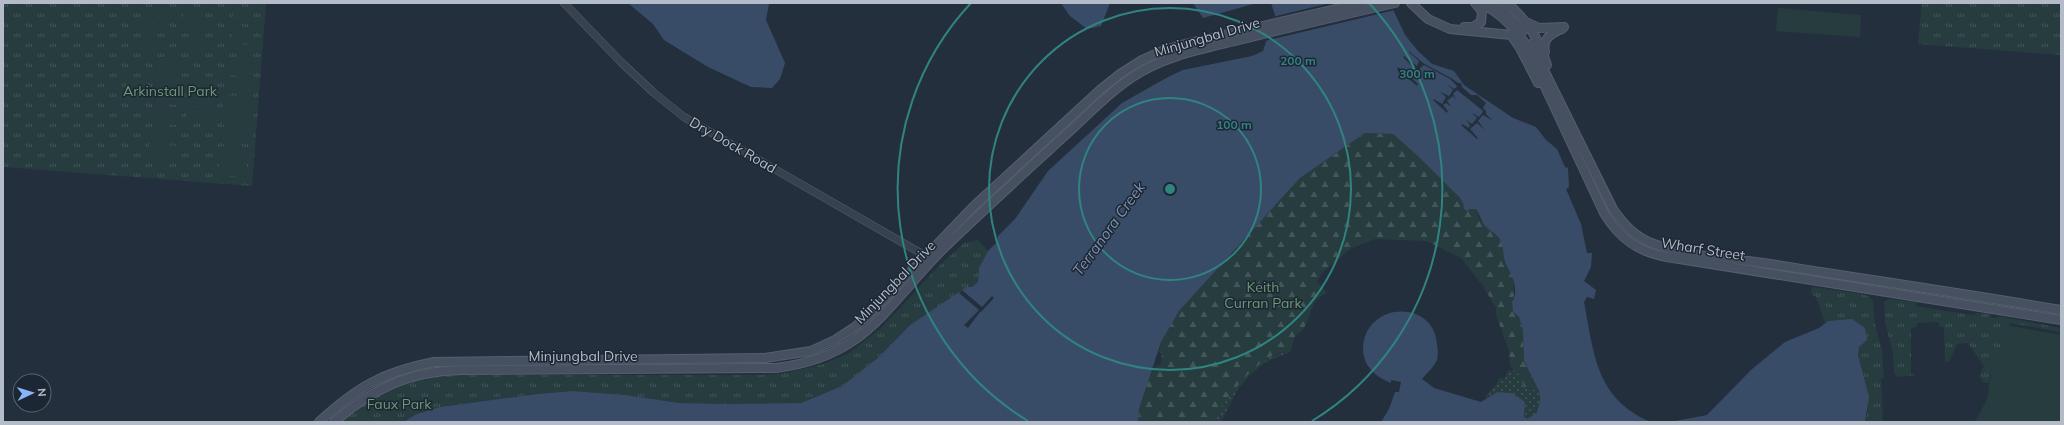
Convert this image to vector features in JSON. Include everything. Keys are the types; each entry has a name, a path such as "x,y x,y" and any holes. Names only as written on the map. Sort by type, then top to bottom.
{"main road":[{"path":"1248,34 1266,21 1341,3"},
{"name":"Minjungbal Drive","path":"1248,34 1362,3"},
{"name":"Minjungbal Drive","path":"334,422 354,404 385,386 410,377 434,371 490,369 761,368 784,367 812,362 835,352 867,331 879,321 929,257 973,206 1120,74 1142,60 1162,51 1395,3"},
{"path":"1411,3 1428,18 1450,29 1510,35 1520,48 1543,94 1557,114"},
{"path":"1416,3 1434,18 1446,24 1467,27 1478,25 1482,18 1482,11 1474,3"},
{"name":"Wharf Street","path":"1479,3 1498,14 1518,34 1532,58 1557,114 1611,225 1628,242 1646,252 1667,257 2061,320"},
{"name":"Wharf Street","path":"1493,3 1516,22 1527,37 1613,209 1630,231 1640,238 1667,248 1696,254 1765,263 2061,310"},
{"path":"1506,3 1534,27 1564,27 1552,34 1546,40 1544,49 1546,61"},
{"path":"1523,18 1532,31 1546,61 1556,93"},
{"name":"Minjungbal Drive","path":"319,422 342,401 376,379 398,370 434,362 765,358 806,352 835,340 860,324 929,257"}],"street":[{"name":"Dry Dock Road","path":"564,3 621,62 659,98 684,118 929,257"}],"green space":[{"name":"Arkinstall Park","path":"3,3 266,3 252,186 3,167"},
{"path":"1922,3 2061,3 2061,55 1918,44"},
{"path":"148,7 169,8 169,17 148,16"},
{"path":"1778,8 1861,15 1860,37 1776,31"},
{"path":"183,9 204,10 203,19 183,18"},
{"path":"233,14 254,15 254,24 233,23"},
{"path":"146,22 167,23 166,32 145,31"},
{"path":"182,23 203,24 202,33 181,32"},
{"path":"232,28 253,29 253,38 232,38"},
{"path":"145,38 166,39 166,48 145,47"},
{"path":"180,40 201,41 201,50 180,49"},
{"path":"231,44 252,45 252,54 231,53"},
{"path":"156,57 183,58 182,72 155,70"},
{"path":"227,62 254,64 253,77 226,75"},
{"path":"155,73 182,75 181,88 154,86"},
{"path":"190,76 217,77 216,91 189,89"},
{"path":"225,79 252,80 251,94 224,92"},
{"path":"154,89 181,91 180,105 153,103"},
{"path":"188,93 215,94 214,108 188,106"},
{"path":"224,95 251,97 250,110 223,109"},
{"path":"187,109 214,111 213,124 187,122"},
{"path":"152,110 179,112 178,125 151,123"},
{"path":"222,112 249,113 248,127 222,125"},
{"path":"151,128 178,130 177,143 150,141"},
{"path":"221,129 248,130 247,144 220,142"},
{"name":"Keith Curran Park","path":"1365,133 1393,134 1444,180 1453,190 1467,211 1470,209 1476,209 1478,217 1481,221 1498,237 1505,250 1511,269 1514,289 1512,302 1513,312 1519,317 1523,331 1524,361 1539,391 1524,387 1519,374 1510,366 1509,351 1496,315 1496,308 1483,286 1461,258 1426,241 1375,239 1350,249 1323,272 1317,281 1327,293 1316,301 1306,325 1300,333 1295,336 1290,352 1279,353 1268,358 1256,367 1225,402 1212,422 1138,422 1139,409 1151,372 1153,368 1161,364 1162,354 1159,351 1161,342 1179,311 1300,178"},
{"path":"149,144 176,146 175,160 149,158"},
{"path":"220,146 247,147 246,161 219,159"},
{"path":"219,162 246,164 245,177 218,175"},
{"name":"Faux Park","path":"978,240 988,251 979,268 978,282 972,287 966,287 910,325 879,357 842,386 801,403 679,403 625,395 573,391 537,394 440,407 417,414 403,422 340,422 355,409 389,387 434,375 760,375 786,373 823,364 849,353 881,328 940,265 964,243"},
{"path":"1813,287 1861,294 1868,296 1873,301 1875,325 1882,350 1884,378 1881,378 1883,422 1865,422 1868,411 1868,400 1860,365 1859,347 1828,321 1825,323 1816,297 1810,293"},
{"path":"1889,299 1917,302 1915,306 1972,315 1977,313 1990,314 1992,318 1997,318 1998,316 2061,328 2061,332 2010,323 2000,361 1992,366 1989,383 1983,382 1979,376 1984,366 1968,343 1957,344 1949,362 1945,362 1944,327 1939,327 1939,322 1917,323 1917,327 1911,328 1911,374 1916,375 1898,377 1894,373 1893,353 1885,323 1884,302"},
{"path":"2006,325 2061,335 2061,422 1975,422 1987,399 1992,366 2000,361"},
{"path":"1288,351 1290,352 1266,362 1251,374 1238,389 1221,422 1212,422 1222,405 1249,372 1264,359"},
{"path":"1514,370 1519,374 1525,387 1539,391 1537,411 1528,419 1524,417 1525,407 1512,393 1496,392 1487,398 1485,396 1496,385 1499,378 1505,379 1507,371"}],"water":[{"path":"628,3 769,3 766,20 785,63 780,79 772,88 751,87 708,67 664,40 653,24"},
{"path":"1061,3 1110,3 1101,26 1087,29 1070,16"},
{"path":"1193,3 1257,3 1203,18"},
{"name":"Terranora Creek","path":"1271,3 1390,3 1405,35 1418,51 1432,64 1454,71 1464,85 1513,118 1536,127 1546,140 1557,149 1565,167 1568,168 1569,187 1566,189 1581,224 1587,253 1592,253 1591,267 1584,281 1596,290 1594,299 1587,297 1584,302 1595,357 1608,388 1619,401 1633,412 1651,422 1381,422 1389,409 1395,392 1399,392 1401,382 1391,380 1391,383 1380,378 1368,366 1363,350 1366,334 1374,322 1386,314 1399,312 1413,313 1425,319 1433,330 1438,348 1437,360 1422,379 1434,388 1481,402 1497,392 1512,393 1525,402 1524,417 1528,419 1537,412 1540,399 1539,391 1524,361 1523,331 1519,317 1513,312 1512,302 1515,287 1505,261 1500,240 1484,225 1476,209 1470,209 1467,211 1464,209 1463,203 1459,197 1420,158 1393,134 1365,133 1300,178 1179,311 1161,342 1139,409 1138,422 403,422 417,414 440,407 537,394 573,391 625,395 679,403 801,403 842,386 879,357 910,325 966,287 972,287 978,282 979,268 988,251 996,243 998,236 1015,219 1048,171 1122,103 1183,70 1252,56 1263,51 1275,15"},
{"path":"1852,319 1865,328 1867,340 1859,347 1858,355 1869,397 1865,422 1670,422 1707,415 1751,370 1785,342 1819,328 1828,321"}],"pier":[{"path":"1330,3 1392,3 1395,10 1265,41 1272,17"},
{"path":"1409,51 1423,63 1458,83 1461,83 1462,87 1471,95 1477,95 1486,103 1483,108 1486,111 1486,114 1493,121 1483,115 1478,121 1485,130 1477,123 1470,129 1478,138 1477,139 1461,125 1462,124 1469,128 1470,125 1466,120 1472,124 1477,118 1472,113 1479,117 1483,112 1482,110 1457,90 1453,94 1457,101 1453,96 1447,101 1452,107 1446,103 1443,105 1448,111 1447,113 1433,100 1434,99 1442,104 1446,97 1440,92 1449,96 1453,90 1447,84 1454,89 1457,87 1456,85 1450,79 1424,65 1418,70 1423,78 1416,72 1411,77 1418,84 1417,86 1397,69 1398,67 1410,76 1416,70 1403,57 1404,56 1417,66 1419,61"},
{"path":"962,290 982,307 992,296 994,298 980,312 968,328 964,325 979,310 959,293"}]}
